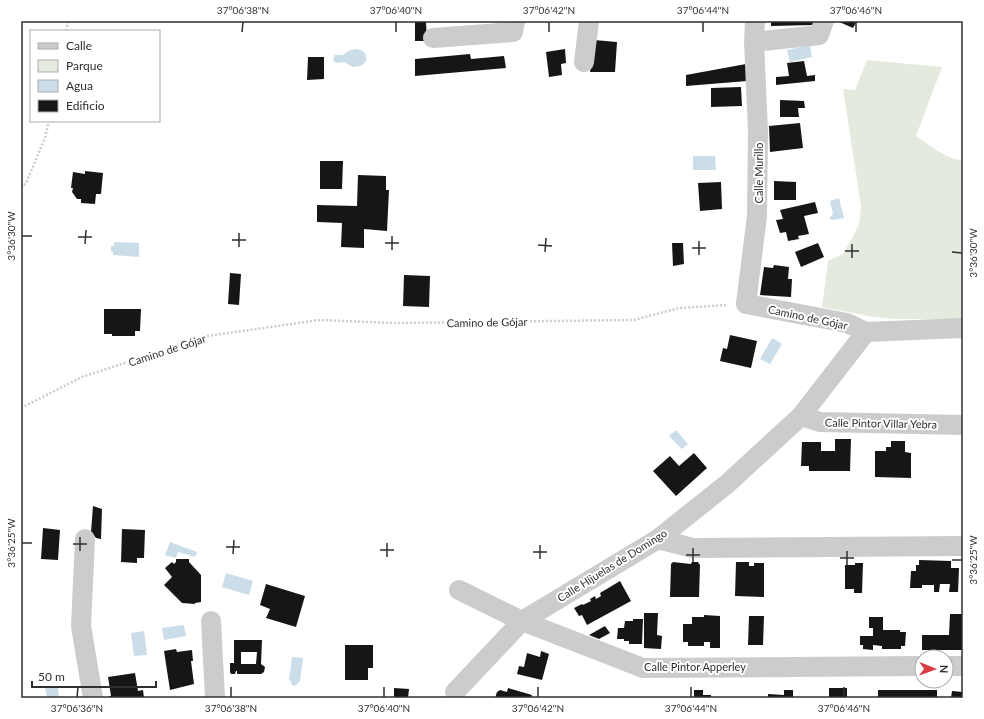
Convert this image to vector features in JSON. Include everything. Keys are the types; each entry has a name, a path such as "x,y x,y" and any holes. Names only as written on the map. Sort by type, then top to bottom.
{"street":[{"path":"433,38 512,32 514,21"},
{"path":"584,62 589,21"},
{"name":"Calle Murillo","path":"746,304 758,216 758,132 754,42 755,21"},
{"path":"754,42 819,35 824,21"},
{"name":"Camino de Gójar","path":"746,304 847,324 866,332 963,328"},
{"name":"Calle Hijuelas de Domingo","path":"455,692 522,621 658,539 727,484 801,416 866,332"},
{"name":"Calle Pintor Villar Yebra","path":"801,416 820,422 963,425"},
{"path":"85,539 81,626 93,698"},
{"path":"658,539 693,548 963,546"},
{"name":"Calle Pintor Apperley","path":"459,590 522,621 643,668 914,666"},
{"path":"211,621 214,698"}],"path":[{"path":"21,188 26,183 45,138 49,122"},
{"name":"Camino de Gójar","path":"21,408 82,377 207,336 320,320 393,324 634,320 679,308 746,304"}],"green space":[{"path":"867,60 942,67 916,136 945,155 957,160 963,160 963,319 896,319 874,317 822,307 828,261 843,254 859,225 861,206 843,89 855,90"}],"water":[{"path":"810,45 812,57 790,62 787,50"},
{"path":"355,49 362,51 366,56 366,61 361,66 353,67 344,62 336,63 333,60 335,55 343,55 348,51"},
{"path":"693,156 715,156 716,170 693,170"},
{"path":"839,198 844,218 832,220 829,218 833,214 830,201"},
{"path":"114,242 139,243 139,257 113,255 113,252 111,252 111,246 114,246"},
{"path":"772,338 782,344 770,364 760,359"},
{"path":"676,430 688,444 682,449 669,436"},
{"path":"170,542 197,552 195,557 178,552 176,558 165,555"},
{"path":"226,573 253,581 249,595 222,587"},
{"path":"184,625 186,636 164,640 162,628"},
{"path":"144,631 147,655 134,656 131,633"},
{"path":"292,657 303,658 300,681 295,686 292,685 289,680"},
{"path":"58,687 59,698 47,698 45,688"}],"building":[{"path":"771,21 813,21 813,25 771,26"},
{"path":"837,21 857,21 853,28"},
{"path":"415,22 426,22 427,41 415,41"},
{"path":"594,40 617,42 615,72 590,72"},
{"path":"565,49 566,63 561,64 562,75 549,77 546,52"},
{"path":"470,54 471,59 504,56 506,68 415,76 415,59"},
{"path":"308,57 324,57 324,79 307,80"},
{"path":"804,61 807,76 815,75 815,81 776,85 776,77 789,76 787,63"},
{"path":"746,64 747,81 686,86 686,75"},
{"path":"741,87 742,106 711,107 711,88"},
{"path":"780,100 804,101 805,108 798,108 799,117 780,117"},
{"path":"800,123 803,148 770,152 769,126"},
{"path":"320,161 343,161 342,189 320,189"},
{"path":"85,171 103,173 101,194 96,194 95,204 81,203 81,199 77,199 72,192 73,172 85,174"},
{"path":"358,175 386,176 386,190 389,190 387,231 364,229 364,248 341,247 342,223 317,222 317,205 357,206"},
{"path":"774,181 796,182 796,200 774,200"},
{"path":"721,182 722,209 700,211 698,183"},
{"path":"815,202 818,213 804,216 809,234 798,236 799,239 788,241 786,232 780,233 776,220 783,219 780,210"},
{"path":"672,243 683,243 684,264 673,266"},
{"path":"818,243 824,257 801,267 795,252"},
{"path":"774,265 789,267 788,279 792,279 791,297 760,295 764,267 773,268"},
{"path":"230,273 241,274 239,305 228,304"},
{"path":"404,275 430,276 429,307 403,306"},
{"path":"104,309 141,309 140,331 135,331 135,336 112,336 112,334 104,334"},
{"path":"730,335 757,341 751,368 720,361 723,348 727,349"},
{"path":"835,439 851,439 850,471 809,471 809,466 801,466 802,442 821,442 821,451 835,451"},
{"path":"891,441 905,441 905,452 911,453 911,478 875,477 875,451 886,451 886,447 891,447"},
{"path":"694,453 707,468 676,496 653,471 670,456 679,466"},
{"path":"93,506 102,509 101,539 96,538 91,532"},
{"path":"43,528 60,530 58,560 41,559"},
{"path":"122,529 145,530 144,558 137,558 137,563 121,562"},
{"path":"176,559 189,559 189,562 201,575 201,602 195,604 182,603 164,585 172,577 165,568 172,562 174,564"},
{"path":"919,560 951,561 951,568 959,568 958,592 949,592 950,584 940,584 939,592 934,592 934,585 922,585 922,588 910,588 911,571 916,571 916,565 919,565"},
{"path":"673,562 691,564 692,562 698,562 700,565 699,597 670,597 671,564"},
{"path":"736,562 749,562 749,566 754,566 754,563 764,563 764,597 735,596"},
{"path":"855,563 863,563 862,593 854,593 854,589 845,589 845,565 855,565"},
{"path":"620,581 631,601 587,625 582,615 579,616 574,608 591,601 590,599 595,596 596,599 601,596 600,593"},
{"path":"266,584 305,596 296,627 266,618 270,609 260,605"},
{"path":"644,613 658,613 657,635 662,636 661,649 644,648"},
{"path":"950,614 963,614 963,650 922,649 922,635 949,635"},
{"path":"704,615 720,616 720,648 710,648 710,642 704,642 704,646 688,646 688,642 683,642 683,624 692,624 692,617 704,617"},
{"path":"749,616 764,616 763,645 748,645"},
{"path":"869,617 883,617 883,630 900,630 900,632 906,632 905,646 901,646 901,649 882,649 882,646 873,645 873,650 863,649 863,645 860,645 860,636 873,636 873,628 869,628"},
{"path":"633,619 643,619 642,644 629,644 629,641 617,639 618,628 624,628 625,621 633,621"},
{"path":"605,626 610,633 599,639 589,635"},
{"path":"234,640 262,640 261,664 265,667 264,672 261,674 237,674 236,671 235,674 231,674 230,663 234,663","holes":["241,652 257,652 256,664 241,664"]},
{"path":"345,645 373,645 373,668 368,668 368,680 345,680"},
{"path":"176,649 177,652 192,650 193,661 191,661 194,684 170,690 164,651"},
{"path":"541,651 549,654 542,680 517,674 519,666 524,667 527,653 540,657"},
{"path":"135,673 138,691 143,690 144,698 109,698 109,696 111,696 108,677"},
{"path":"394,688 409,689 408,698 394,698"},
{"path":"508,688 532,695 531,698 495,698 497,692 500,690 507,692"},
{"path":"829,688 847,688 847,698 829,698"},
{"path":"694,690 703,690 703,695 711,695 711,698 694,698"},
{"path":"784,690 793,690 793,698 768,698 768,694 784,695"},
{"path":"878,690 937,690 937,698 878,698"},
{"path":"952,691 963,692 963,698 951,698"}]}
